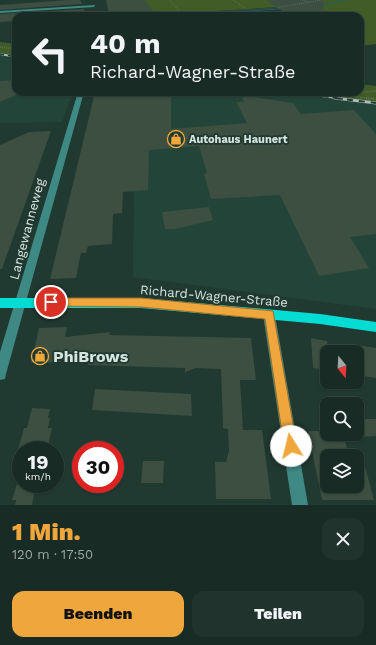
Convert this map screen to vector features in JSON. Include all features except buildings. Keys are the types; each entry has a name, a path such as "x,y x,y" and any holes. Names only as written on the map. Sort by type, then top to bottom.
{"main road":[{"name":"Richard-Wagner-Straße","path":"0,302 141,303 320,319 376,327"}],"street":[{"path":"0,12 95,8 94,0"},
{"name":"Langewanneweg","path":"0,374 22,302 80,96"},
{"path":"269,315 300,505"}],"path":[{"path":"170,0 180,12"},
{"path":"233,0 250,10"},
{"path":"302,0 310,3"},
{"path":"218,12 250,10 310,3 322,0"},
{"path":"0,47 12,48"},
{"path":"364,92 376,91"},
{"path":"356,96 376,99"}],"shaded area":[{"path":"0,53 12,54 12,96 72,96 62,122 0,123"},
{"path":"135,96 334,96 376,102 376,309 133,277"}],"green space":[{"path":"130,0 376,0 376,44 364,46 364,12 284,12 277,7 201,12 138,12"},
{"path":"0,42 12,44 12,54 0,53"},
{"path":"364,84 376,86 376,102 334,96 364,96"}],"waterway":[{"path":"317,6 347,0"},
{"path":"237,12 285,9"}],"railway":[{"path":"0,54 12,56"},
{"path":"322,96 342,99"},
{"path":"335,98 342,99"},
{"path":"342,99 376,103"}],"place":[{"name":"Autohaus Haunert","path":"176,139"},
{"name":"PhiBrows","path":"40,356"}],"route":[{"path":"51,302 141,303 269,315 291,446"}]}
